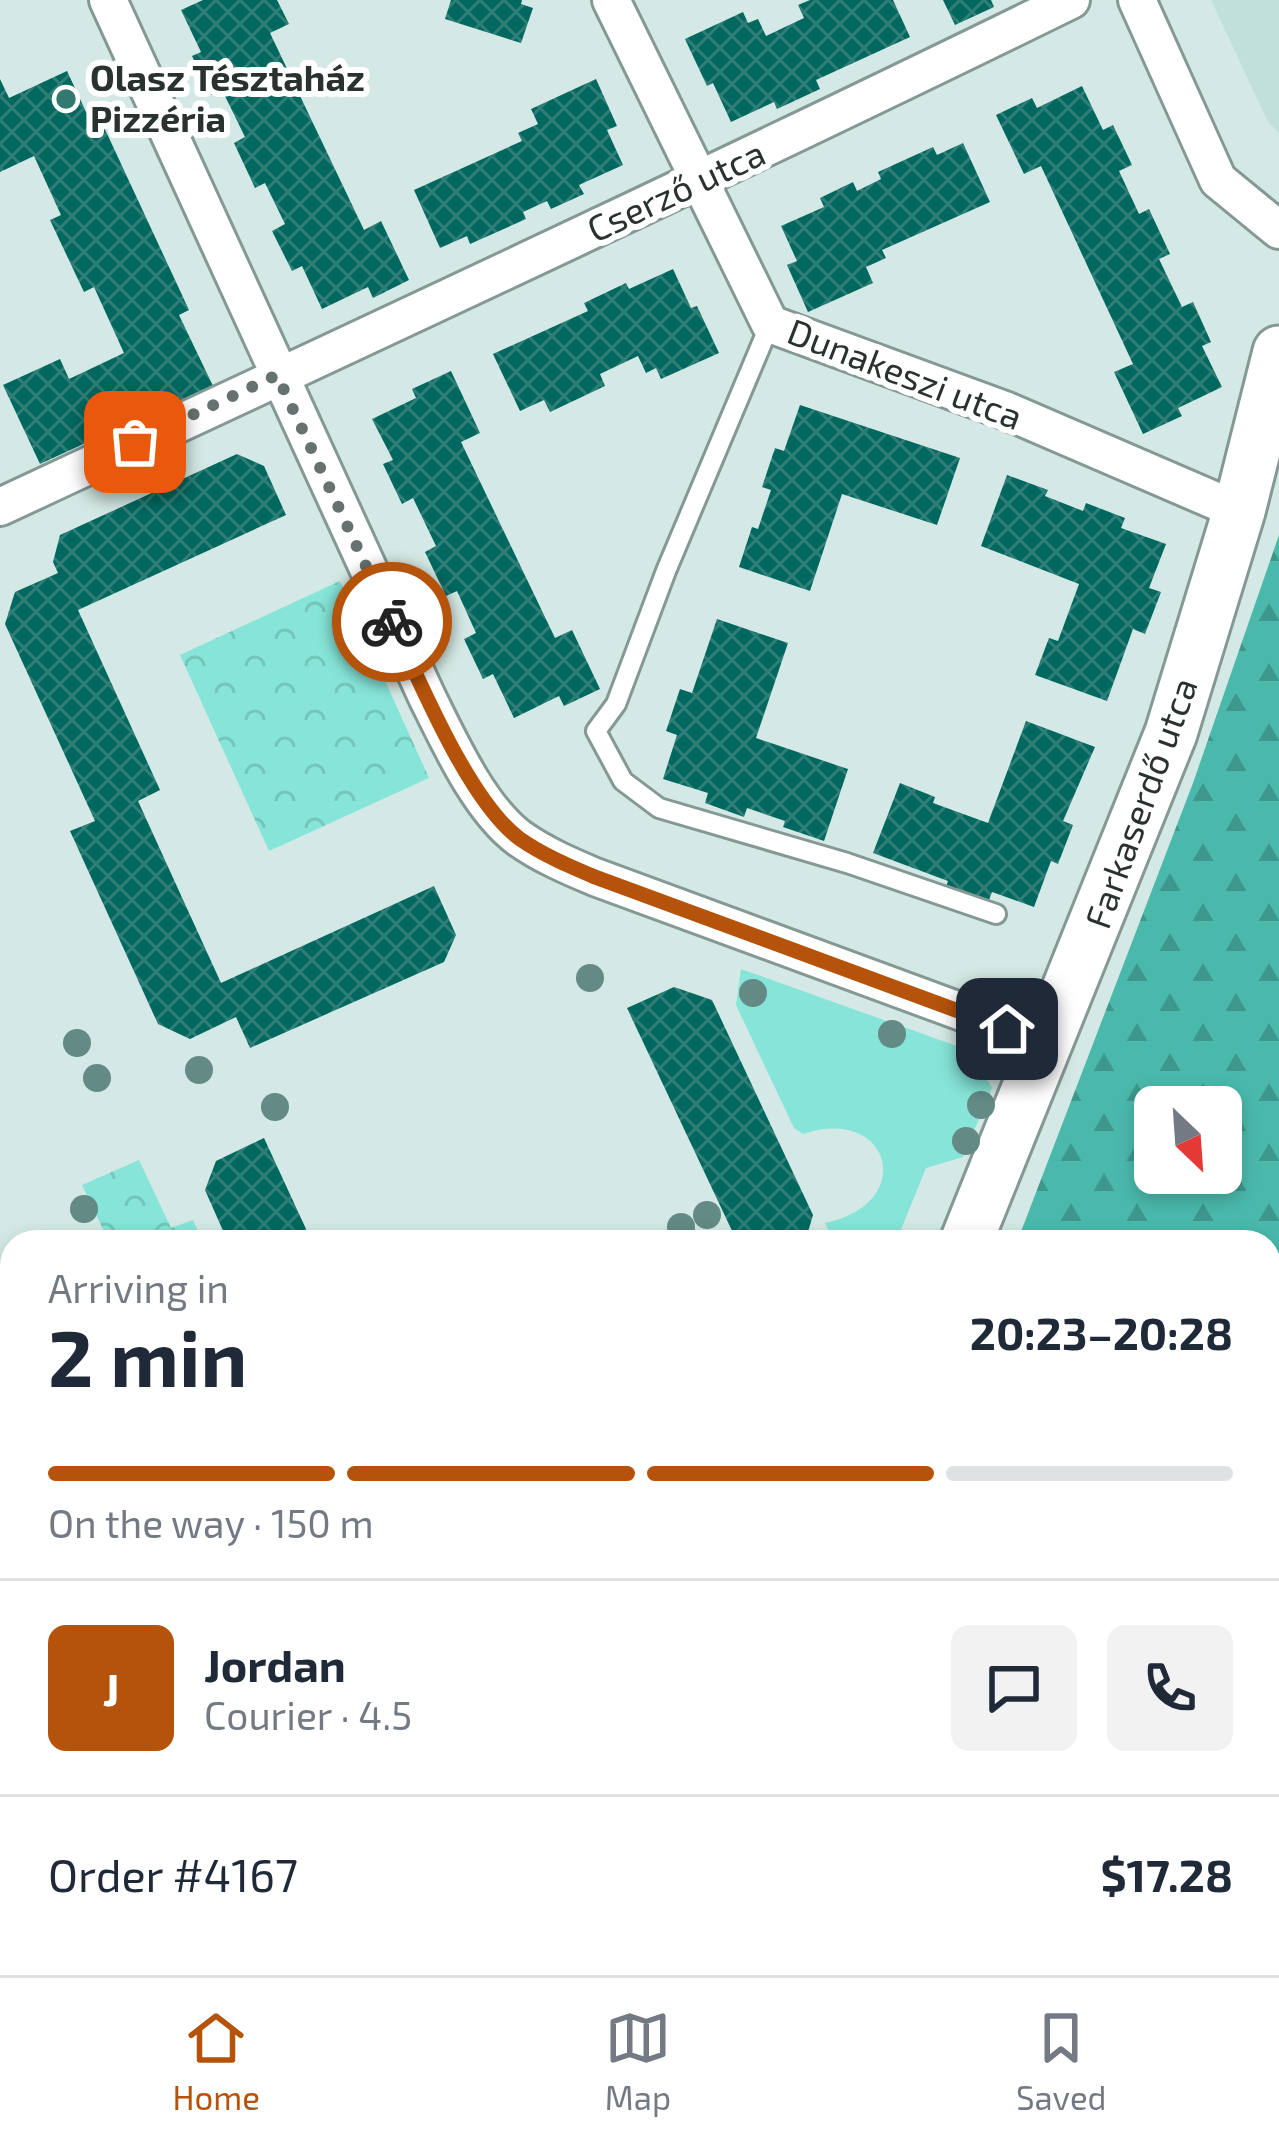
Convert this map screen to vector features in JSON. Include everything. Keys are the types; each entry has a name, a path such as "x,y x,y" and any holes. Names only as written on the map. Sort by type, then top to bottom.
{"street":[{"path":"108,0 457,757 515,836 595,877 1049,1044"},
{"name":"Dunakeszi utca","path":"610,0 770,323 1007,411 1239,511"},
{"name":"Cserző utca","path":"0,507 700,182 1071,0"},
{"path":"1137,0 1218,180 1279,230"},
{"name":"Farkaserdő utca","path":"971,1230 1171,734 1239,511 1279,352"}],"lane":[{"path":"770,323 616,704 596,731 622,781 659,808 847,863 996,914"}],"shaded area":[{"path":"1211,0 1279,0 1279,133 1268,122"}],"green space":[{"path":"1279,535 1279,1230 1022,1230 1193,783"},
{"path":"340,581 429,778 269,851 180,655"},
{"path":"741,969 968,1050 992,1088 963,1157 926,1168 901,1230 828,1230 825,1223 855,1212 873,1196 882,1178 882,1160 873,1144 856,1132 833,1128 803,1134 794,1128 736,1005"},
{"path":"139,1160 171,1228 193,1220 198,1230 103,1230 82,1185"}],"building":[{"path":"203,0 277,0 289,24 270,33 364,230 381,221 409,280 373,298 368,287 322,309 302,266 292,271 272,231 285,224 265,183 255,188 234,143 245,137 222,90 211,95 192,56 201,52 181,10"},
{"path":"451,0 522,0 521,4 533,8 521,43 445,19"},
{"path":"810,0 893,0 910,37 816,80 820,89 777,109 774,102 731,122 685,39 743,12 748,23 758,19 766,36 804,18 798,5"},
{"path":"943,0 991,0 994,7 955,25"},
{"path":"67,71 94,129 103,125 189,310 179,315 213,386 159,411 162,419 96,450 92,440 40,464 3,385 60,359 69,379 124,353 94,287 84,292 50,220 61,215 34,156 0,172 0,79 9,98"},
{"path":"596,79 617,126 607,130 623,165 579,185 584,194 551,209 547,201 523,212 526,219 470,244 467,236 440,248 414,190 522,141 518,133 538,124 531,109"},
{"path":"1082,86 1103,130 1113,125 1132,165 1119,171 1139,214 1149,209 1170,254 1159,259 1182,307 1193,302 1211,342 1202,346 1222,387 1178,408 1182,416 1143,434 1114,372 1133,364 1041,166 1024,174 996,115 1032,98 1037,108"},
{"path":"963,143 990,202 882,250 886,258 866,267 873,283 808,312 787,265 797,261 781,226 824,207 820,198 853,182 857,191 881,179 878,172 933,147 937,155"},
{"path":"673,269 719,353 661,379 656,368 646,373 638,356 600,374 605,386 550,412 544,400 520,411 493,354 588,311 584,303 626,283 629,289"},
{"path":"451,371 480,433 461,442 555,638 572,630 600,689 564,706 559,696 514,718 493,674 483,679 464,639 476,633 457,591 446,596 425,552 436,546 413,498 402,504 383,464 393,460 372,419 416,398 412,389"},
{"path":"800,405 960,458 937,525 842,494 810,591 739,567 771,490 762,487 775,448 784,451"},
{"path":"237,454 264,466 286,515 78,610 160,790 138,801 221,983 434,886 456,935 444,962 250,1048 236,1017 190,1039 158,1024 70,831 95,821 5,624 15,592 58,573 53,562 60,535"},
{"path":"1007,475 1048,490 1045,496 1083,511 1086,503 1125,518 1121,528 1166,544 1149,588 1161,592 1145,634 1133,629 1107,701 1035,675 1049,638 1058,641 1079,584 981,546"},
{"path":"717,619 788,643 756,738 848,769 824,841 747,808 744,817 705,803 708,793 663,779 677,735 666,731 680,689 692,693"},
{"path":"1026,721 1095,747 1063,821 1073,825 1058,864 1051,861 1034,907 992,892 987,905 945,890 948,881 873,853 900,783 935,797 933,803 988,823"},
{"path":"674,987 712,1000 813,1215 809,1230 732,1230 627,1008"},
{"path":"264,1138 306,1230 223,1230 205,1190 216,1161"}],"way so far":[{"path":"135,442 277,375 392,622"}],"place":[{"name":"Olasz Tésztaház Pizzéria","path":"66,99"}],"route":[{"path":"392,622 457,757 515,836 595,877 1007,1029"}]}
